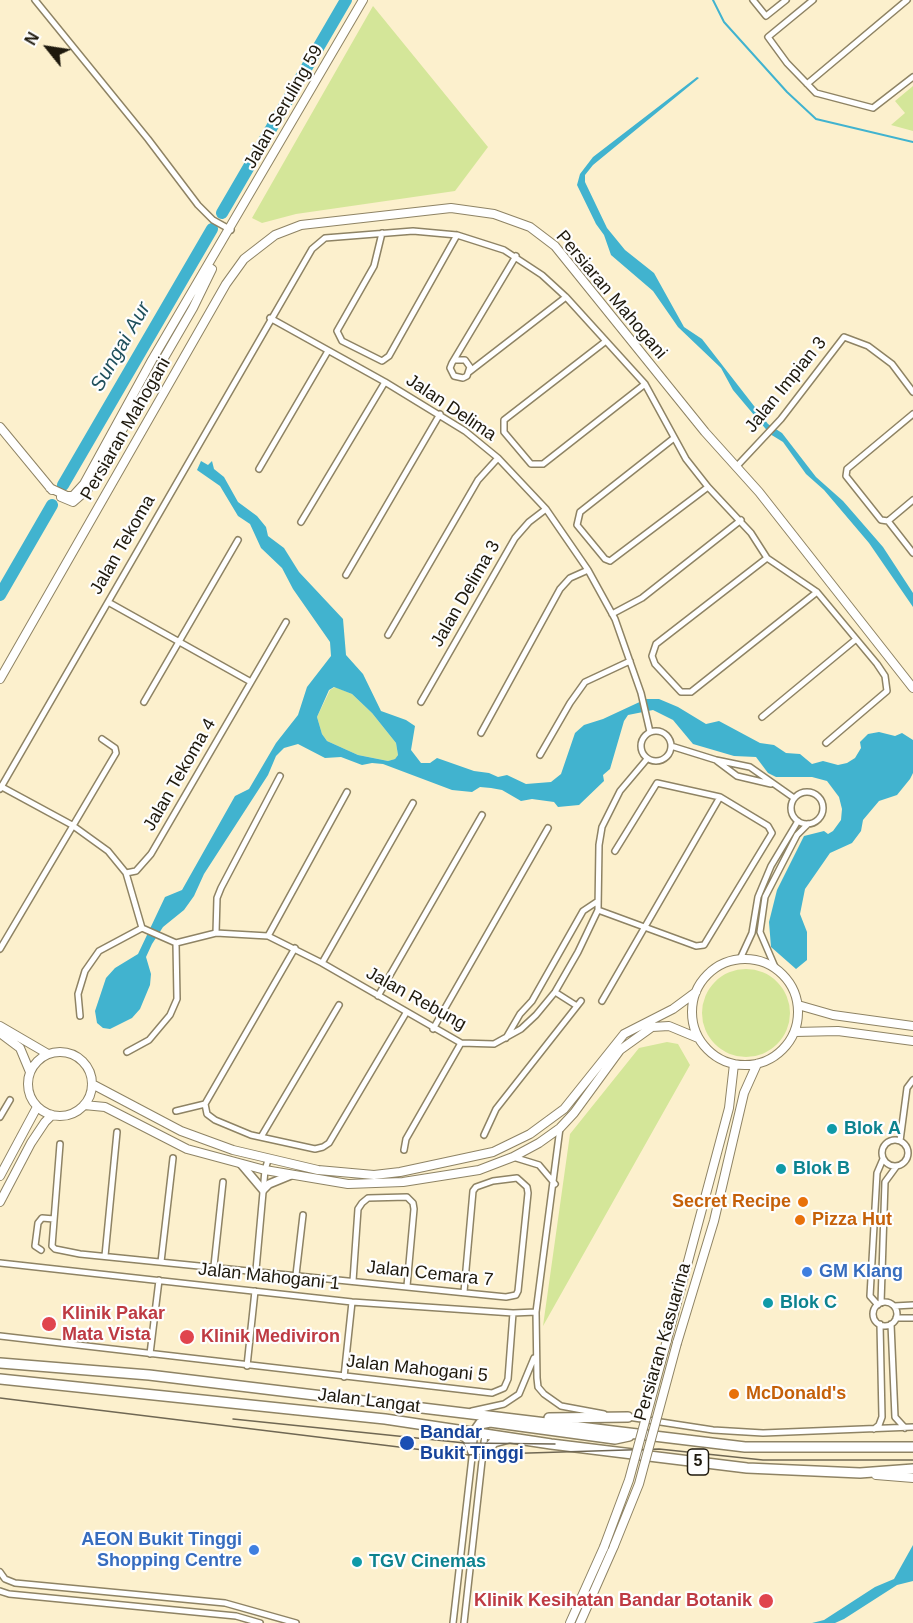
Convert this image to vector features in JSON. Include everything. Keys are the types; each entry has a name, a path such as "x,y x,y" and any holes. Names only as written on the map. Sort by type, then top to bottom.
{"highway":[{"name":"Jalan Langat","path":"0,1363 150,1375 746,1447 913,1447"},
{"name":"Jalan Langat","path":"0,1379 248,1403 454,1429 480,1429 512,1437 747,1468 860,1473 913,1469"},
{"name":"5","path":"400,1405 419,1412 471,1420 480,1429 490,1422 615,1439 639,1434"},
{"path":"532,1421 628,1417"},
{"path":"454,1429 467,1438 478,1453 494,1442 512,1437"}],"main road":[{"name":"Jalan Seruling 59","path":"0,427 55,494 73,502 88,489 193,308 231,230 363,0"},
{"name":"Persiaran Mahogani","path":"0,679 226,284 244,259 274,235 301,225 451,208 494,214 530,227 555,246 705,432 737,466 913,688"},
{"path":"84,1105 105,1107 187,1149 265,1170 348,1184 403,1182 458,1175 513,1157 560,1128 620,1050 642,1033 660,1025 683,1029 698,1038 710,1052 734,1064 757,1064 780,1053 795,1032 798,1005 794,990 786,977 775,967 764,962 740,959 718,966 701,982 696,992 692,1015 698,1038"},
{"path":"92,1084 181,1131 268,1160 318,1170 374,1174 400,1172 493,1152 530,1134 564,1109 624,1034 673,1009 696,992"},
{"path":"798,1005 832,1015 913,1026"},
{"path":"0,1026 48,1054 68,1053 78,1057 85,1064 92,1084 84,1105 70,1115 52,1116 37,1107 28,1090 30,1072 37,1062 48,1054"},
{"path":"795,1032 838,1031 913,1041"},
{"path":"0,1033 20,1048 30,1072"},
{"name":"Persiaran Kasuarina","path":"570,1623 629,1480 729,1108 734,1064"},
{"name":"Persiaran Kasuarina","path":"580,1623 639,1484 677,1343 714,1221 744,1093 757,1064"},
{"path":"0,1176 37,1107"},
{"path":"0,1202 31,1143 45,1122 52,1116"},
{"path":"860,1473 913,1478"}],"street":[{"path":"35,0 148,139 198,205 213,220 231,230"},
{"path":"753,0 766,16 786,0"},
{"path":"813,0 768,38 816,93 873,108 913,77"},
{"path":"807,84 907,0"},
{"path":"457,235 389,356 382,361 342,341 337,331 374,266 382,233 435,231 457,235 483,242 516,256 543,275 645,384 674,438 708,487 741,519 767,558 817,592 877,664 888,684 887,691 826,743"},
{"name":"Jalan Tekoma","path":"0,788 270,318 318,242 325,238 382,233"},
{"path":"516,256 450,368 454,376 463,378 566,297"},
{"name":"Jalan Delima","path":"270,318 440,414 498,458 546,509 588,570 612,614 641,693 650,732"},
{"name":"Jalan Impian 3","path":"737,466 781,419 846,336 868,346 892,364 913,392"},
{"path":"606,341 504,420 504,432 531,464 543,464 645,384"},
{"path":"259,469 328,351"},
{"path":"456,360 460,359 468,363 469,372"},
{"path":"301,522 384,381"},
{"path":"346,575 440,414"},
{"path":"913,414 847,468 846,476 881,520 888,521 913,552"},
{"path":"674,438 580,512 576,525 605,559 615,559 708,487"},
{"path":"388,635 478,480 498,458"},
{"path":"888,521 913,500"},
{"name":"Jalan Delima 3","path":"421,702 515,538 529,522 546,509"},
{"path":"612,614 642,598 741,519"},
{"path":"144,702 238,540"},
{"path":"767,558 656,644 652,656 666,677 681,692 691,692 817,592"},
{"path":"480,733 560,589 570,578 588,570"},
{"path":"108,602 251,682"},
{"name":"Jalan Tekoma 4","path":"126,873 136,871 151,854 286,622"},
{"path":"762,717 855,640"},
{"path":"540,755 585,682 630,661"},
{"path":"671,746 665,759 656,762 647,759 641,745 650,732 664,733 671,746 716,760 750,766 794,798"},
{"path":"0,949 116,753 115,748 102,739"},
{"name":"Jalan Rebung","path":"176,943 216,933 268,936 322,963 460,1043 483,1045 505,1039 536,1015 555,992 591,928 598,910 598,845 602,827 620,791 647,759"},
{"path":"716,760 746,779 773,784"},
{"path":"216,933 217,898 221,888 280,776"},
{"path":"598,910 696,945 704,945 772,833 768,826 720,797 657,783 615,851"},
{"path":"0,788 72,825 100,844 126,873 144,930 176,943 177,999 170,1015 161,1030 149,1040 127,1052"},
{"path":"775,967 760,932 765,897 797,835 821,816 822,800 808,791 794,798 791,808 798,821 808,824"},
{"path":"268,936 346,792"},
{"path":"602,1001 720,797"},
{"path":"322,963 413,803"},
{"path":"378,996 482,815"},
{"path":"740,959 752,933 762,886 771,866 798,821"},
{"path":"433,1029 548,828"},
{"path":"505,1039 520,1014 532,1000 583,911 598,901"},
{"path":"81,1016 78,994 90,964 99,951 144,930"},
{"path":"295,948 205,1104 207,1114 215,1120 233,1129 261,1137 315,1149 323,1148 329,1143 406,1013"},
{"path":"484,1135 496,1109 579,1004 555,992"},
{"path":"261,1137 339,1005"},
{"path":"404,1150 406,1139 460,1043"},
{"path":"904,1163 910,1152 900,1141 907,1088 913,1080"},
{"path":"0,1117 10,1100"},
{"path":"176,1111 205,1104"},
{"path":"560,1128 555,1184 536,1312 534,1357 538,1387 551,1401 574,1410 713,1430 763,1433 913,1427"},
{"path":"105,1256 117,1132"},
{"path":"879,1304 870,1296 877,1173 883,1159 882,1150 886,1143 900,1141"},
{"path":"41,1250 34,1246 38,1223 42,1218 54,1219 60,1144"},
{"path":"513,1157 539,1165 555,1184"},
{"path":"161,1262 173,1158"},
{"path":"883,1159 888,1165 896,1167"},
{"path":"256,1270 265,1170 268,1160"},
{"path":"872,1430 879,1425 882,1416 880,1324 874,1314 879,1304 885,1182 896,1167 904,1163 913,1164"},
{"path":"241,1164 263,1190"},
{"path":"263,1190 268,1184 291,1175"},
{"name":"Jalan Cemara 7","path":"54,1219 52,1245 64,1252 506,1297 516,1295 518,1291 527,1187 517,1178 493,1181 476,1187 471,1195 464,1292"},
{"path":"214,1266 223,1182"},
{"path":"353,1281 358,1209 368,1198 407,1197 413,1203 407,1286"},
{"path":"296,1275 303,1215"},
{"name":"Jalan Mahogani 1","path":"0,1263 352,1302 513,1313 536,1312"},
{"path":"150,1354 159,1280"},
{"path":"247,1366 255,1291"},
{"path":"344,1377 352,1302"},
{"path":"879,1304 888,1302 894,1306 913,1305"},
{"path":"894,1306 896,1318 891,1324 895,1417 905,1428"},
{"name":"Jalan Mahogani 5","path":"0,1336 492,1394 504,1388 508,1378 513,1313"},
{"path":"896,1318 913,1318"},
{"path":"880,1324 891,1324"},
{"path":"456,1412 487,1408 510,1401 522,1389 534,1357"},
{"path":"882,1384 893,1384"},
{"path":"464,1623 480,1429"},
{"path":"453,1623 480,1429"},
{"path":"0,1572 5,1579 15,1583 225,1603 296,1623"},
{"path":"0,1591 9,1594 245,1619 260,1623"},
{"path":"245,1619 249,1608"}],"green space":[{"path":"373,6 488,147 455,191 296,214 262,223 252,218"},
{"path":"913,86 913,131 891,125 905,113 895,101"},
{"path":"335,687 352,694 372,713 396,743 398,755 395,759 388,761 358,755 327,741 322,734 317,717 330,690"},
{"path":"746,969 763,973 777,982 786,996 790,1013 786,1030 777,1044 763,1053 746,1057 729,1053 715,1044 706,1030 702,1013 706,996 715,982 729,973"},
{"path":"667,1042 678,1044 690,1065 543,1326 570,1134 639,1048"}],"water":[{"path":"697,77 699,78 593,165 585,175 585,182 607,228 625,250 654,273 684,327 702,339 768,424 782,433 816,477 843,501 883,547 913,593 913,607 869,543 824,490 806,474 783,442 770,434 733,390 721,368 678,327 653,291 611,255 604,235 596,224 577,185 580,174 593,157"},
{"path":"201,461 208,465 212,461 214,469 224,477 238,502 257,516 266,527 268,536 284,548 299,572 343,619 346,655 363,674 381,711 406,720 415,726 411,750 421,763 430,763 437,758 498,777 507,775 526,784 551,782 561,774 575,733 584,725 603,719 646,699 659,699 678,707 706,724 719,721 760,743 774,745 786,753 800,754 812,764 823,761 838,765 847,763 855,758 861,748 860,742 868,734 879,732 895,736 902,733 913,740 913,773 910,779 897,795 879,801 863,820 861,831 852,843 830,853 805,889 800,914 807,932 807,960 796,969 771,947 769,922 777,890 804,836 824,831 828,834 841,820 842,809 839,797 827,781 812,777 776,777 768,773 756,757 734,756 693,744 673,720 653,710 628,715 624,721 610,769 603,775 604,781 579,805 558,807 554,802 532,799 521,801 502,790 491,788 480,787 472,792 452,790 383,764 362,765 341,757 325,758 298,744 284,748 276,756 268,775 204,874 194,896 184,910 163,927 152,944 146,957 151,974 150,985 140,1009 132,1018 110,1029 103,1028 97,1023 95,1011 106,978 115,968 138,954 165,897 182,890 235,796 249,789 276,743 298,715 307,687 331,656 330,642 293,589 282,568 261,548 250,524 238,516 220,486 197,470","holes":["334,687 352,694 372,713 396,743 398,755 395,759 388,761 358,755 327,741 322,734 317,717 329,690"]},
{"path":"913,1545 913,1581 897,1585 835,1623 812,1623 824,1620 875,1587 894,1579"}],"waterway":[{"name":"Sungai Aur","path":"222,213 346,0"},
{"path":"713,0 724,22 787,92 816,119 913,142"},
{"name":"Sungai Aur","path":"63,485 212,229"},
{"name":"Sungai Aur","path":"0,595 52,505"}],"tram line":[{"path":"0,1398 464,1455 659,1449 763,1460 913,1460"},
{"path":"233,1419 465,1443 555,1444"}],"place":[{"name":"Blok A","path":"832,1129"},
{"name":"Blok B","path":"781,1169"},
{"name":"Secret Recipe","path":"803,1202"},
{"name":"Pizza Hut","path":"800,1220"},
{"name":"GM Klang","path":"807,1272"},
{"name":"Blok C","path":"768,1303"},
{"name":"Klinik Pakar Mata Vista","path":"49,1324"},
{"name":"Klinik Mediviron","path":"187,1337"},
{"name":"McDonald's","path":"734,1394"},
{"name":"Bandar Bukit Tinggi","path":"407,1443"},
{"name":"AEON Bukit Tinggi Shopping Centre","path":"254,1550"},
{"name":"TGV Cinemas","path":"357,1562"},
{"name":"Klinik Kesihatan Bandar Botanik","path":"766,1601"}]}
